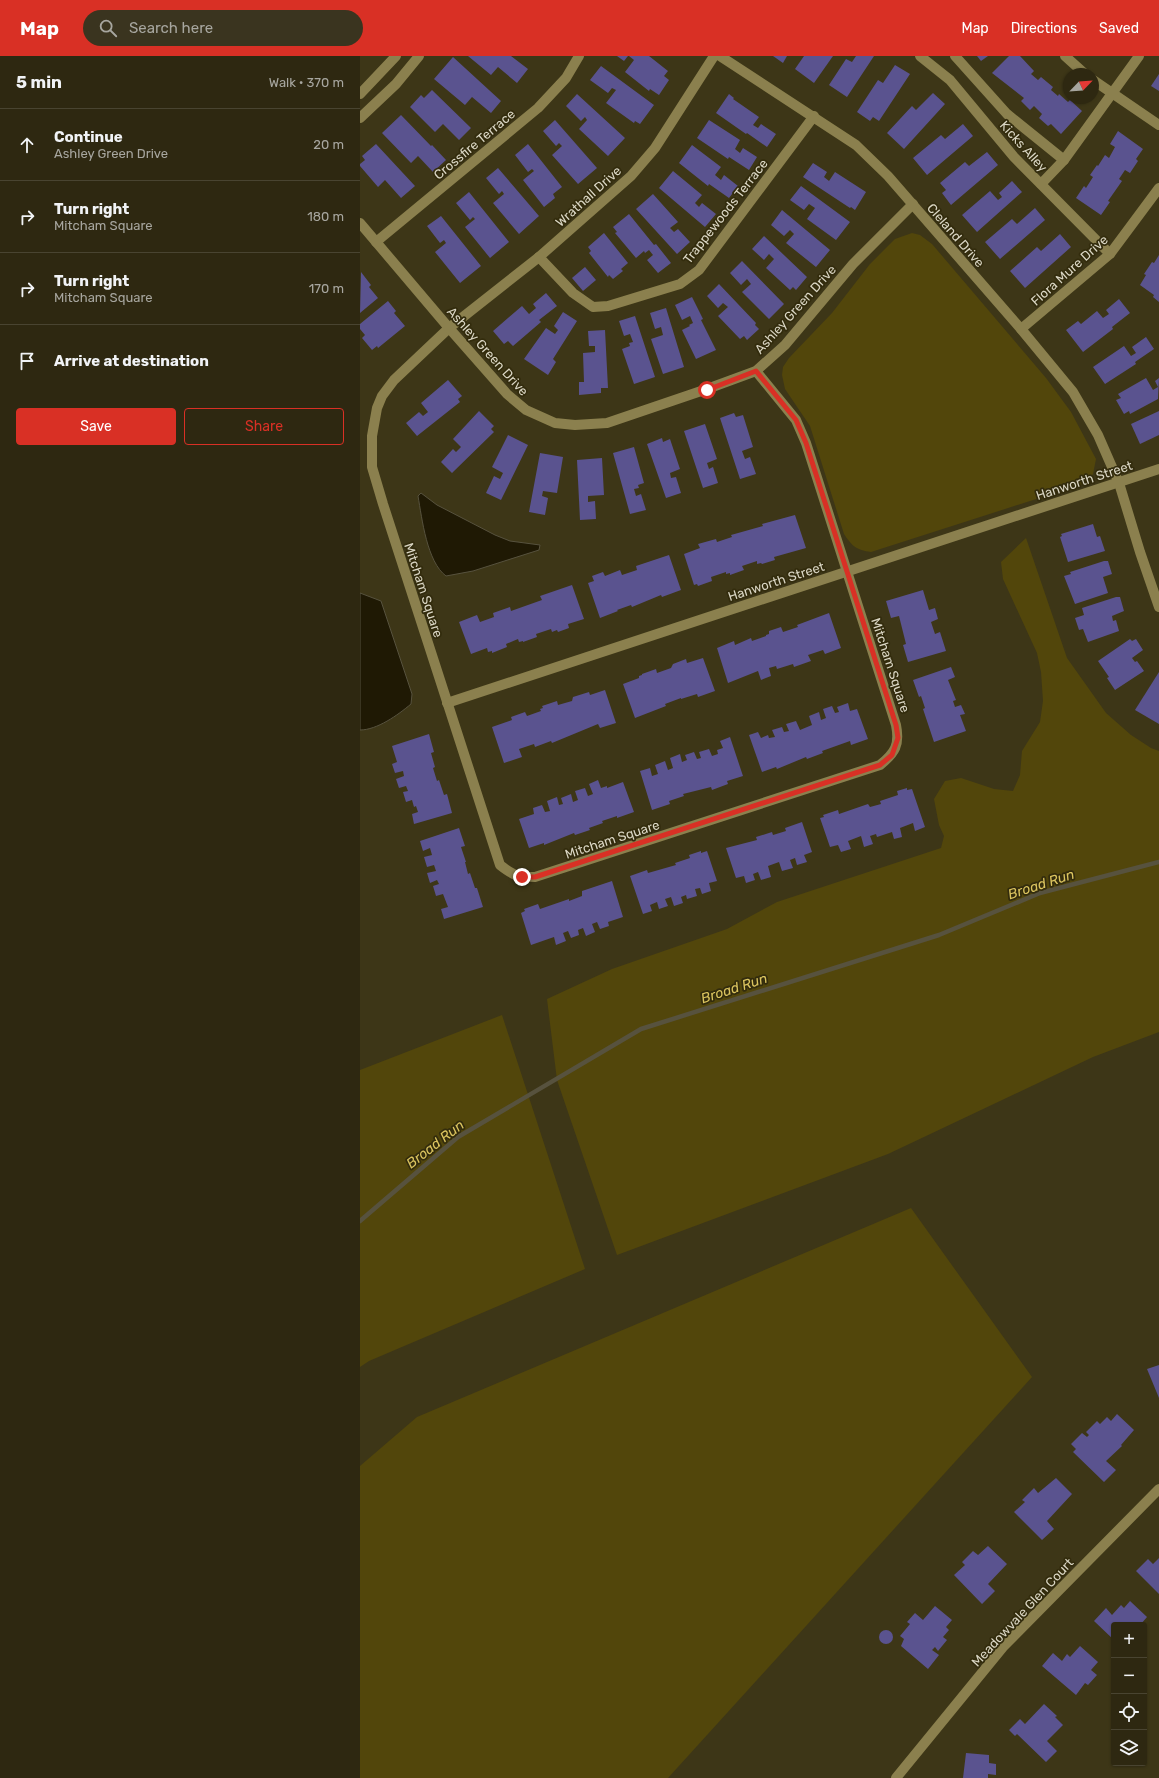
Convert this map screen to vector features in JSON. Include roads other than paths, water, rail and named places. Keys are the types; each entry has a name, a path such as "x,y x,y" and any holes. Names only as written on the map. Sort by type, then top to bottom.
{"street":[{"path":"360,94 396,56"},
{"path":"360,118 396,84 419,56"},
{"name":"Crossfire Terrace","path":"376,242 538,108 566,78 579,56"},
{"name":"Wrathall Drive","path":"449,328 539,257 630,176 655,148 714,56"},
{"name":"Cleland Drive","path":"720,56 814,116 856,145 888,176 913,204 1021,329 1073,392 1098,435 1119,483 1159,607"},
{"name":"Kicks Alley","path":"920,56 950,80 1014,157 1110,254"},
{"path":"955,56 1007,114 1064,160"},
{"path":"1065,56 1078,68"},
{"path":"1041,184 1064,160 1139,56"},
{"path":"1099,84 1159,126"},
{"name":"Trappewoods Terrace","path":"539,257 573,293 592,307 608,306 680,284 699,270 814,116"},
{"name":"Flora Mure Drive","path":"1021,329 1110,254 1159,188"},
{"name":"Ashley Green Drive","path":"360,223 507,394 526,410 554,423 575,425 607,423 756,371 785,345 854,264 913,204"},
{"name":"Mitcham Square","path":"449,328 394,380 382,396 377,408 372,436 372,467 500,865 513,875 522,877 535,877 804,791 880,765 892,755 898,738 896,725 806,443 796,420 756,371"},
{"name":"Hanworth Street","path":"447,703 1159,469"},
{"name":"Meadowvale Glen Court","path":"896,1778 1004,1647 1159,1489"}],"waterway":[{"name":"Broad Run","path":"360,1221 458,1137 641,1029 939,935 1040,893 1159,862"}]}
